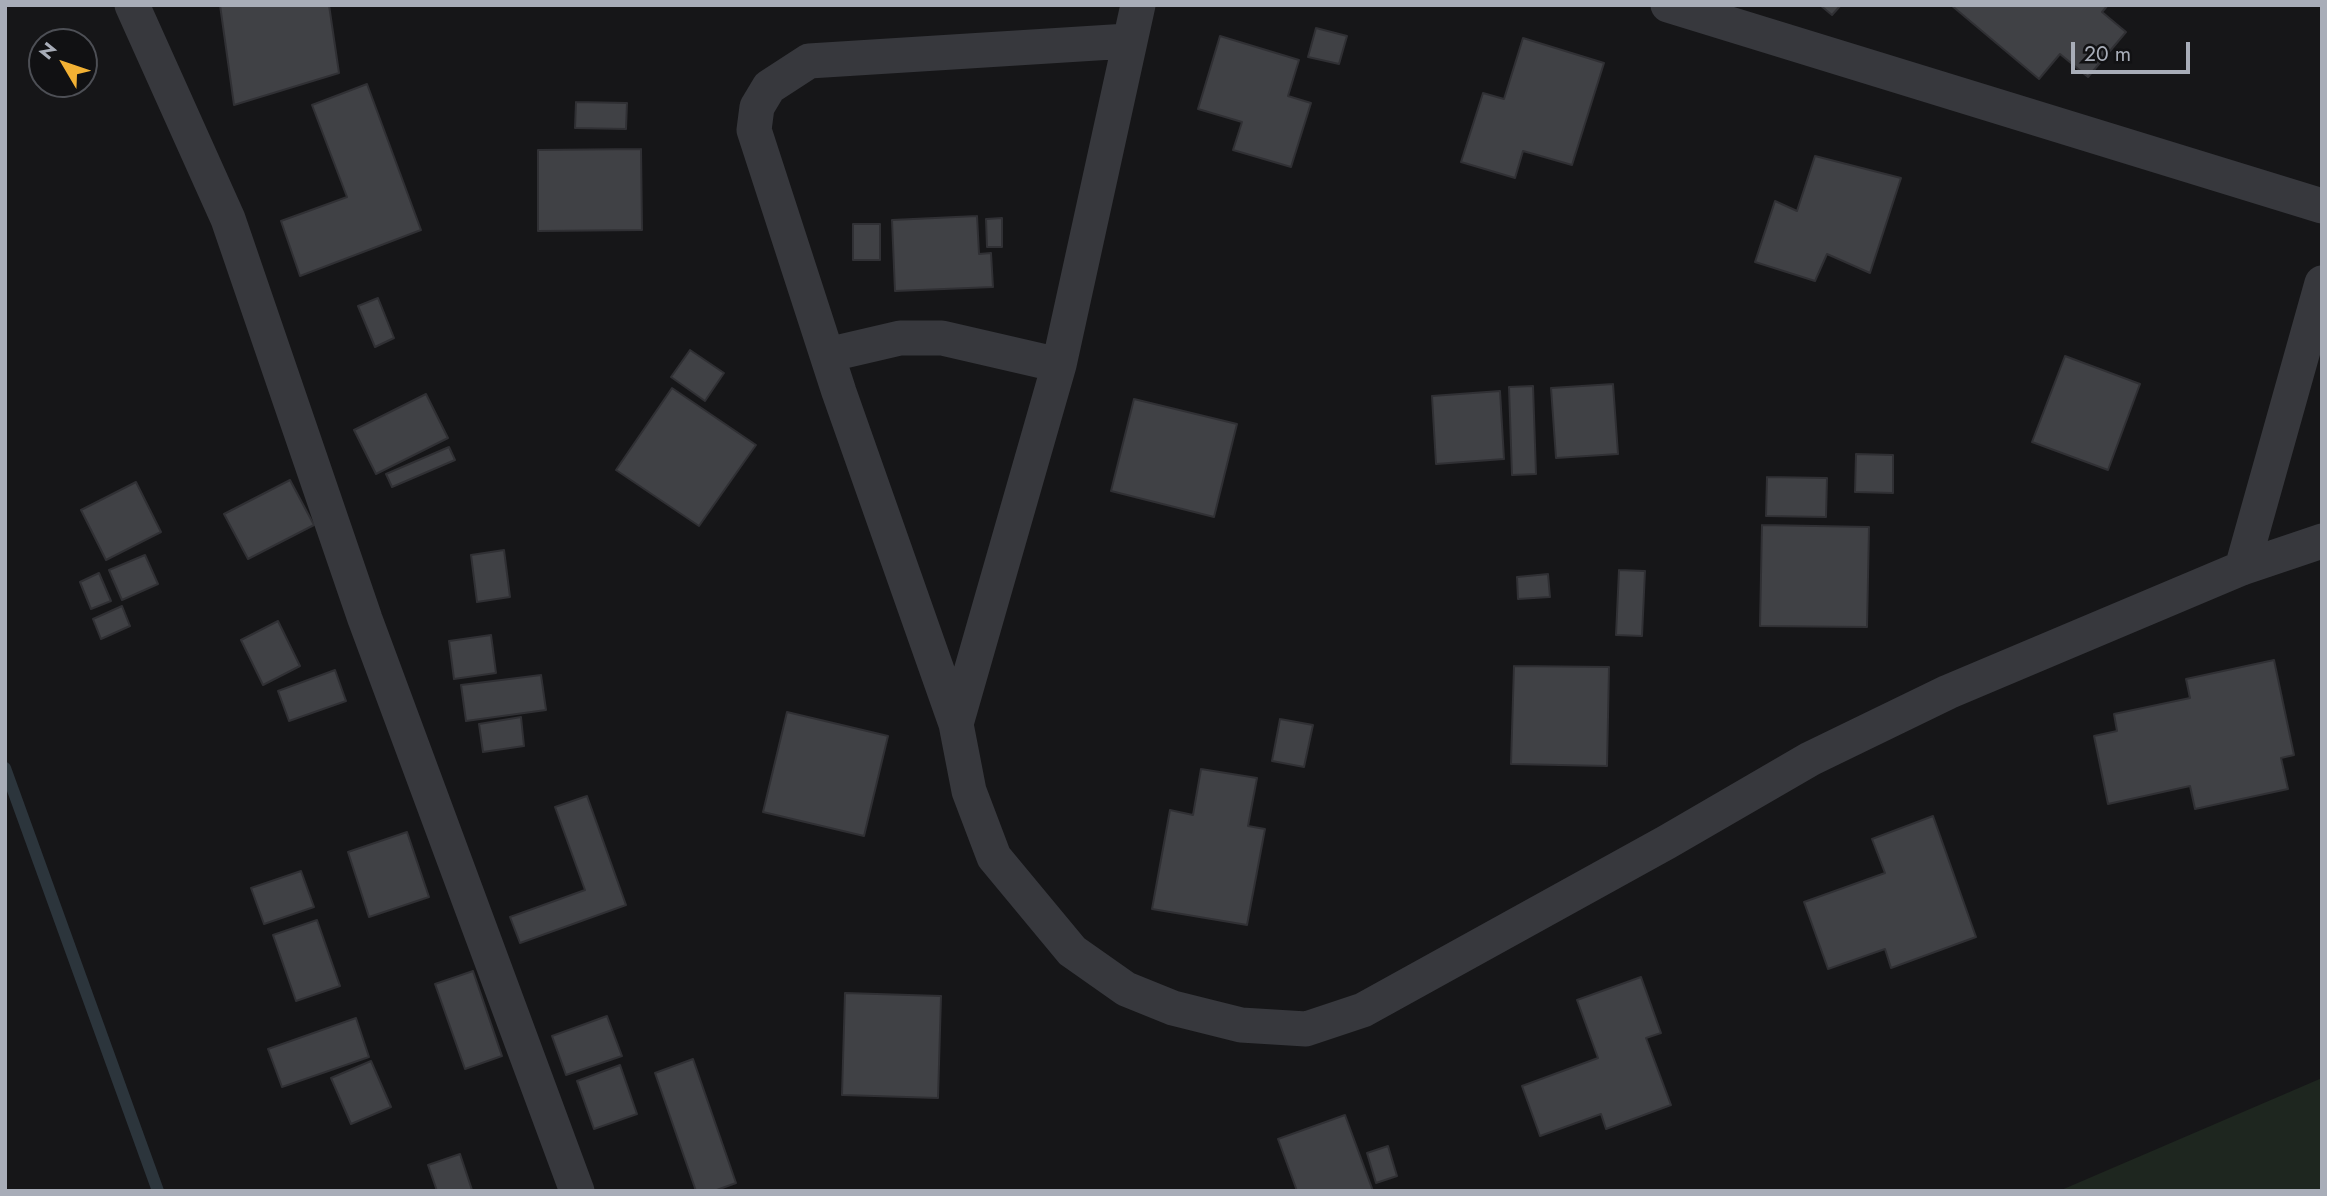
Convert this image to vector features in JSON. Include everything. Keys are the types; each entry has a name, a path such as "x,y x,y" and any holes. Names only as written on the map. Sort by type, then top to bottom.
{"street":[{"path":"132,5 228,219 365,619 577,1191"},
{"path":"956,724 1059,365 1138,5"},
{"path":"1668,5 2322,206"},
{"path":"1128,41 809,61 769,86 757,107 754,130 827,355 956,724 969,791 994,856 1072,951 1126,989 1173,1008 1241,1026 1306,1029 1363,1010 1668,842 1810,759 1948,692 2242,568 2322,541"},
{"path":"2242,568 2322,283"},
{"path":"827,355 900,338 942,338 1059,365"}],"shaded area":[{"path":"2322,1078 2322,1191 2059,1191"}],"building":[{"path":"220,5 329,5 339,73 234,105"},
{"path":"1820,5 1841,5 1832,15"},
{"path":"1951,5 2108,5 2102,12 2126,32 2088,77 2060,54 2039,79"},
{"path":"1316,28 1347,36 1339,64 1308,57"},
{"path":"1220,36 1299,60 1288,96 1311,103 1291,167 1233,150 1242,122 1198,109"},
{"path":"1523,38 1604,63 1572,165 1523,151 1515,178 1461,162 1483,93 1504,99"},
{"path":"367,84 421,230 300,276 281,221 347,197 312,105"},
{"path":"576,102 627,103 626,129 575,128"},
{"path":"641,149 642,230 538,231 538,150"},
{"path":"1815,156 1901,178 1870,273 1827,254 1815,281 1755,262 1775,201 1797,211"},
{"path":"977,216 979,254 991,253 993,287 895,291 892,220"},
{"path":"1002,218 1002,247 987,247 986,219"},
{"path":"853,224 880,224 880,260 853,260"},
{"path":"378,298 394,338 375,347 358,306"},
{"path":"690,350 724,373 705,401 671,377"},
{"path":"2065,356 2140,384 2108,470 2032,442"},
{"path":"1613,384 1618,454 1556,458 1551,388"},
{"path":"1533,386 1536,474 1512,475 1509,387"},
{"path":"672,388 756,445 699,526 616,470"},
{"path":"1500,391 1504,459 1436,464 1432,396"},
{"path":"426,394 448,438 376,474 354,430"},
{"path":"1134,399 1237,424 1214,517 1111,491"},
{"path":"449,447 455,460 392,487 386,474"},
{"path":"1856,454 1893,455 1893,493 1855,492"},
{"path":"1767,477 1827,478 1826,517 1766,516"},
{"path":"290,480 314,525 248,559 224,514"},
{"path":"136,482 161,532 106,560 81,510"},
{"path":"1762,525 1869,527 1867,627 1760,626"},
{"path":"504,550 510,597 477,602 471,555"},
{"path":"145,555 158,584 122,600 109,570"},
{"path":"1619,570 1645,571 1642,636 1616,635"},
{"path":"99,573 111,601 91,609 80,582"},
{"path":"1548,574 1550,597 1518,599 1517,577"},
{"path":"122,606 130,626 101,639 93,619"},
{"path":"278,621 300,666 263,685 241,640"},
{"path":"491,635 496,673 454,679 449,641"},
{"path":"2274,660 2294,755 2281,758 2288,789 2195,809 2190,786 2108,804 2094,736 2117,731 2114,714 2190,698 2186,679"},
{"path":"1514,666 1609,667 1607,766 1511,764"},
{"path":"335,670 346,701 289,721 278,691"},
{"path":"541,675 546,710 466,721 461,685"},
{"path":"787,712 888,736 864,836 763,812"},
{"path":"521,717 524,746 483,752 479,724"},
{"path":"1280,719 1313,725 1304,767 1272,761"},
{"path":"1201,769 1257,778 1248,826 1265,829 1247,925 1152,909 1170,810 1193,815"},
{"path":"587,796 626,905 520,943 510,917 585,890 555,807"},
{"path":"1933,816 1976,937 1891,968 1885,949 1828,969 1804,902 1885,873 1872,839"},
{"path":"407,832 429,897 369,917 348,852"},
{"path":"301,871 314,907 264,924 251,888"},
{"path":"317,920 340,986 296,1001 273,935"},
{"path":"473,971 502,1056 465,1069 435,984"},
{"path":"1641,977 1661,1033 1646,1038 1671,1105 1606,1129 1601,1114 1540,1136 1522,1086 1598,1058 1577,1000"},
{"path":"845,993 941,996 938,1098 842,1095"},
{"path":"607,1016 622,1056 566,1075 552,1036"},
{"path":"356,1018 369,1057 282,1087 268,1049"},
{"path":"693,1059 736,1183 714,1191 696,1191 655,1073"},
{"path":"371,1061 391,1107 351,1124 331,1078"},
{"path":"620,1065 637,1114 594,1129 577,1081"},
{"path":"1345,1115 1373,1191 1297,1191 1278,1139"},
{"path":"1388,1146 1397,1176 1376,1183 1367,1153"},
{"path":"460,1154 472,1190 437,1191 428,1165"}],"waterway":[{"path":"5,768 158,1191"}]}
